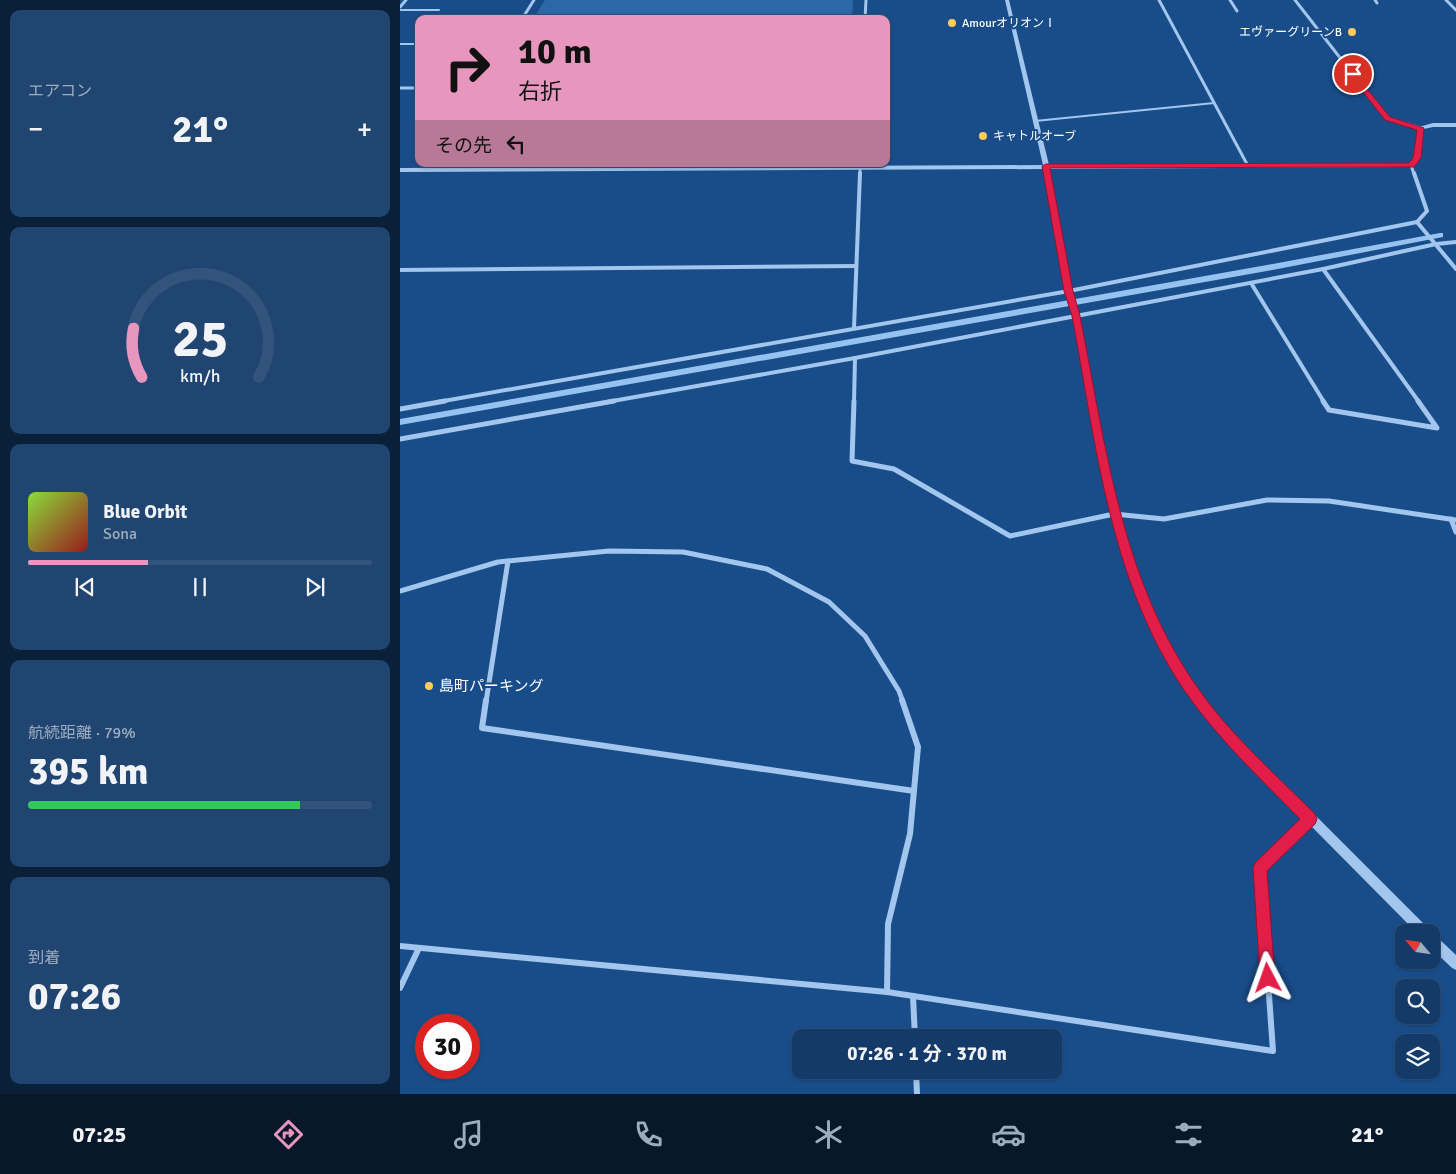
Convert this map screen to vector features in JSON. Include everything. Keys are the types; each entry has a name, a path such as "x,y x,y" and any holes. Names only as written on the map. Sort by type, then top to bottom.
{"street":[{"path":"400,8 406,0"},
{"path":"525,15 534,0"},
{"path":"865,15 866,0"},
{"path":"1007,0 1046,166 1114,514 1134,578 1161,640 1188,685 1216,723 1416,924"},
{"path":"1159,0 1248,166"},
{"path":"1230,0 1237,11"},
{"path":"1295,0 1387,118 1421,128 1456,125"},
{"path":"1446,0 1456,10"},
{"path":"400,88 415,88"},
{"path":"890,165 1411,165 1417,158 1421,128"},
{"path":"400,409 1069,291 1417,222 1427,211 1411,165"},
{"path":"400,170 504,167"},
{"path":"854,328 860,167"},
{"path":"1417,222 1456,269"},
{"path":"400,439 855,358 1251,283 1436,244 1456,242"},
{"path":"400,270 856,266"},
{"path":"1251,283 1329,410 1437,428 1322,269"},
{"path":"855,358 852,461 894,469 1010,536 1114,514 1164,519 1267,500 1329,500 1454,519 1456,532"},
{"path":"400,591 498,562 609,551 683,552 767,570 829,602 865,636 898,690 918,747 910,834 888,924 887,992"},
{"path":"508,561 482,728 914,791"},
{"path":"400,946 887,992 1273,1051 1260,868 1310,819"},
{"path":"400,988 419,948"},
{"path":"1440,948 1456,964"},
{"path":"913,996 915,1029"},
{"path":"916,1079 917,1094"}],"lane":[{"path":"400,8 439,10"},
{"path":"400,44 415,44"},
{"path":"1035,121 1214,103"}],"shaded area":[{"path":"545,0 853,0 852,15 536,15"}],"waterway":[{"path":"400,422 1267,268 1440,235"}],"place":[{"name":"AmourオリオンⅠ","path":"952,23"},
{"name":"エヴァーグリーンB","path":"1352,32"},
{"name":"キャトルオーブ","path":"983,136"},
{"name":"島町パーキング","path":"429,686"}],"route":[{"path":"1268,978 1260,868 1310,819 1216,723 1188,685 1161,640 1134,578 1114,514 1046,166 1411,165 1417,158 1421,128 1387,118 1353,74"}]}
